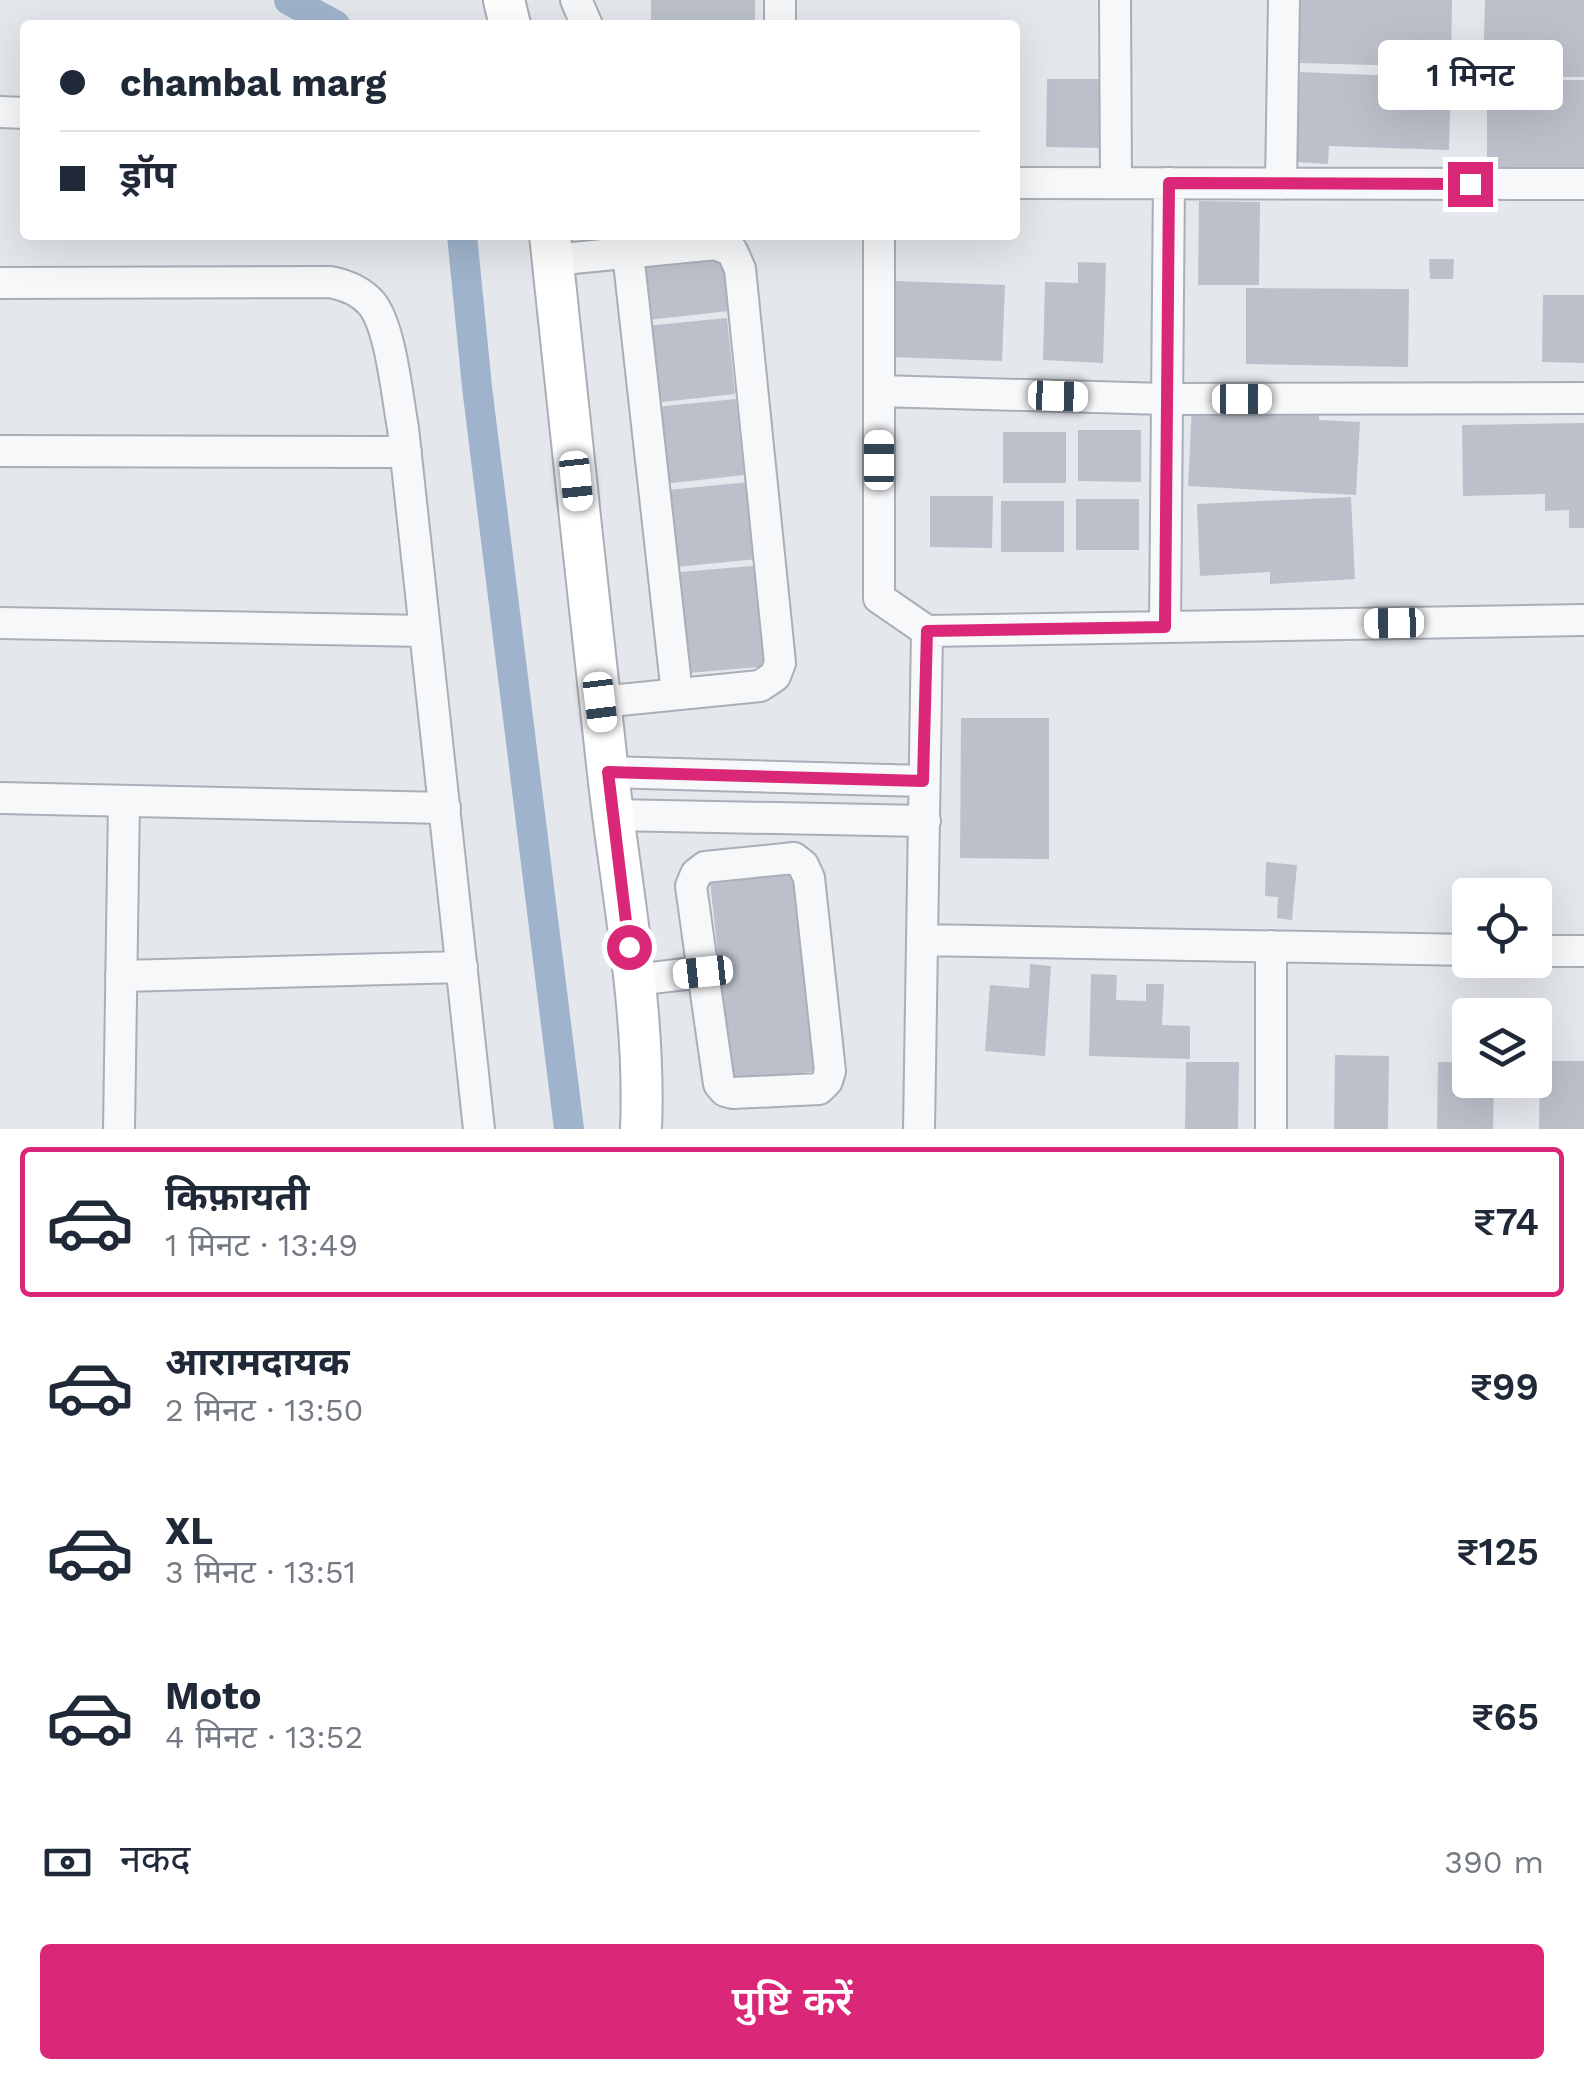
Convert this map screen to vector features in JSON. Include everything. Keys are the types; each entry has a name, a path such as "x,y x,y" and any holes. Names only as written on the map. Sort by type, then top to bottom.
{"street":[{"path":"1115,0 1116,183"},
{"path":"1281,184 1284,0"},
{"path":"1020,182 1584,184"},
{"path":"1165,627 1169,183"},
{"path":"879,240 879,598 927,631 1584,620"},
{"path":"600,702 760,686 775,676 780,663 740,270 732,251 716,244 628,252 551,247 600,702 634,980 643,1087 642,1129"},
{"path":"628,252 677,694"},
{"path":"0,283 330,282 349,286 371,302 383,324 406,452 479,1129"},
{"path":"878,391 1166,399 1584,398"},
{"path":"0,451 406,452"},
{"path":"0,623 426,631"},
{"path":"919,1129 927,631"},
{"path":"608,772 923,781"},
{"path":"0,798 445,808"},
{"path":"119,1129 124,801"},
{"path":"613,815 925,821"},
{"path":"794,858 803,865 809,878 830,1071 819,1089 733,1093 719,1084 703,972 691,886 696,874 705,868 794,858"},
{"path":"924,940 1452,950"},
{"path":"1271,946 1271,1129"},
{"path":"1552,951 1584,952"},
{"path":"121,976 462,967"},
{"path":"634,980 703,972"}],"building":[{"path":"651,0 755,0 755,20 651,20"},
{"path":"1300,0 1452,0 1451,67 1299,63"},
{"path":"1485,0 1584,0 1584,77 1483,76"},
{"path":"1300,72 1451,78 1449,150 1329,146 1328,164 1296,162"},
{"path":"1047,79 1103,79 1102,148 1046,147"},
{"path":"1487,80 1584,80 1584,168 1487,168"},
{"path":"1199,201 1260,202 1259,285 1198,285"},
{"path":"722,250 729,311 648,320 641,259"},
{"path":"1429,259 1454,259 1453,279 1430,279"},
{"path":"1078,262 1106,263 1103,363 1043,360 1045,282 1078,283"},
{"path":"895,281 1005,285 1002,361 891,357"},
{"path":"1246,288 1409,289 1408,367 1246,364"},
{"path":"1543,295 1584,295 1584,363 1542,362"},
{"path":"727,318 735,394 653,403 645,326"},
{"path":"736,399 744,475 663,484 655,407"},
{"path":"1192,405 1319,412 1319,420 1360,422 1356,495 1188,486"},
{"path":"1584,423 1584,528 1569,528 1569,510 1545,511 1545,494 1463,496 1462,425"},
{"path":"1078,430 1141,430 1141,482 1078,481"},
{"path":"1003,432 1066,432 1066,483 1003,483"},
{"path":"749,482 757,559 676,567 668,490"},
{"path":"930,496 993,496 992,548 930,547"},
{"path":"1351,497 1355,579 1270,584 1270,572 1200,576 1197,504"},
{"path":"1076,499 1139,499 1139,550 1076,550"},
{"path":"1001,501 1064,501 1064,552 1001,552"},
{"path":"763,565 771,666 688,673 680,572"},
{"path":"961,718 1049,718 1049,859 960,858"},
{"path":"1266,862 1297,865 1292,920 1277,918 1278,897 1265,896"},
{"path":"797,872 819,1071 732,1080 710,882"},
{"path":"1030,964 1051,966 1045,1056 985,1051 990,985 1029,988"},
{"path":"1091,974 1117,975 1116,1000 1146,1001 1146,984 1164,984 1162,1025 1190,1026 1190,1059 1089,1056"},
{"path":"1335,1055 1389,1056 1388,1129 1334,1129"},
{"path":"1552,1061 1584,1061 1584,1129 1539,1129 1539,1098 1552,1098"},
{"path":"1186,1062 1239,1062 1238,1129 1185,1129"},
{"path":"1438,1062 1452,1062 1452,1098 1494,1098 1493,1129 1437,1129"}],"waterway":[{"path":"289,0 326,20"},
{"path":"462,240 477,387 569,1129"}],"route":[{"path":"629,947 608,772 923,781 927,631 1165,627 1169,183 1470,184"}]}
